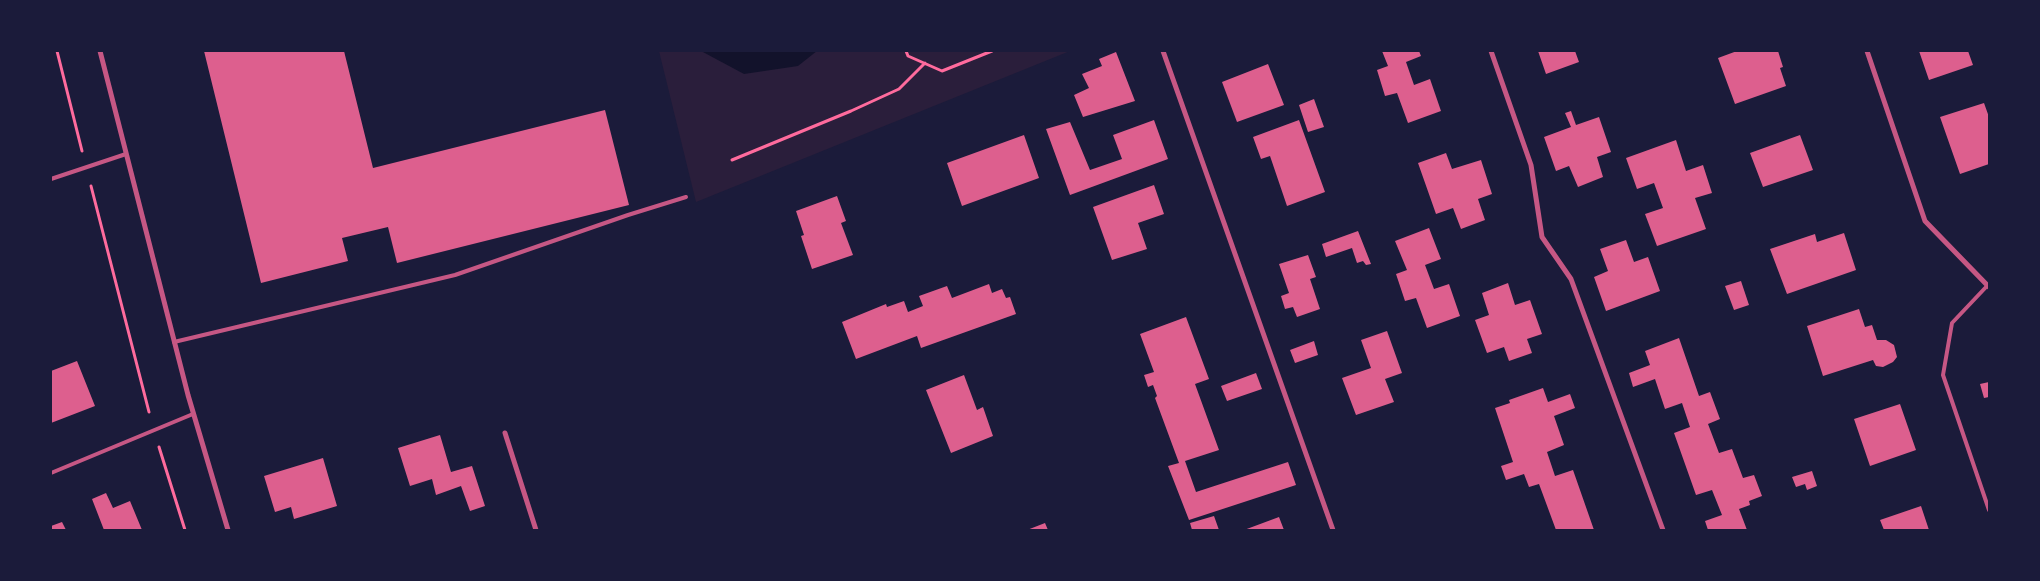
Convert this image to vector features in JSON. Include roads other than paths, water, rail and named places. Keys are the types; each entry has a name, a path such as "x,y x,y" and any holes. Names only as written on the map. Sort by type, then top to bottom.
{"street":[{"path":"100,51 193,414 228,530"},
{"path":"1163,51 1334,530"},
{"path":"1491,51 1531,165 1542,237 1571,279 1663,530"},
{"path":"1868,51 1925,220 1988,286"},
{"path":"505,433 536,530"}],"lane":[{"path":"51,179 126,154"},
{"path":"174,342 455,275 628,214 686,196"},
{"path":"1988,286 1952,323 1943,375 1989,510"},
{"path":"51,473 193,414"}]}
